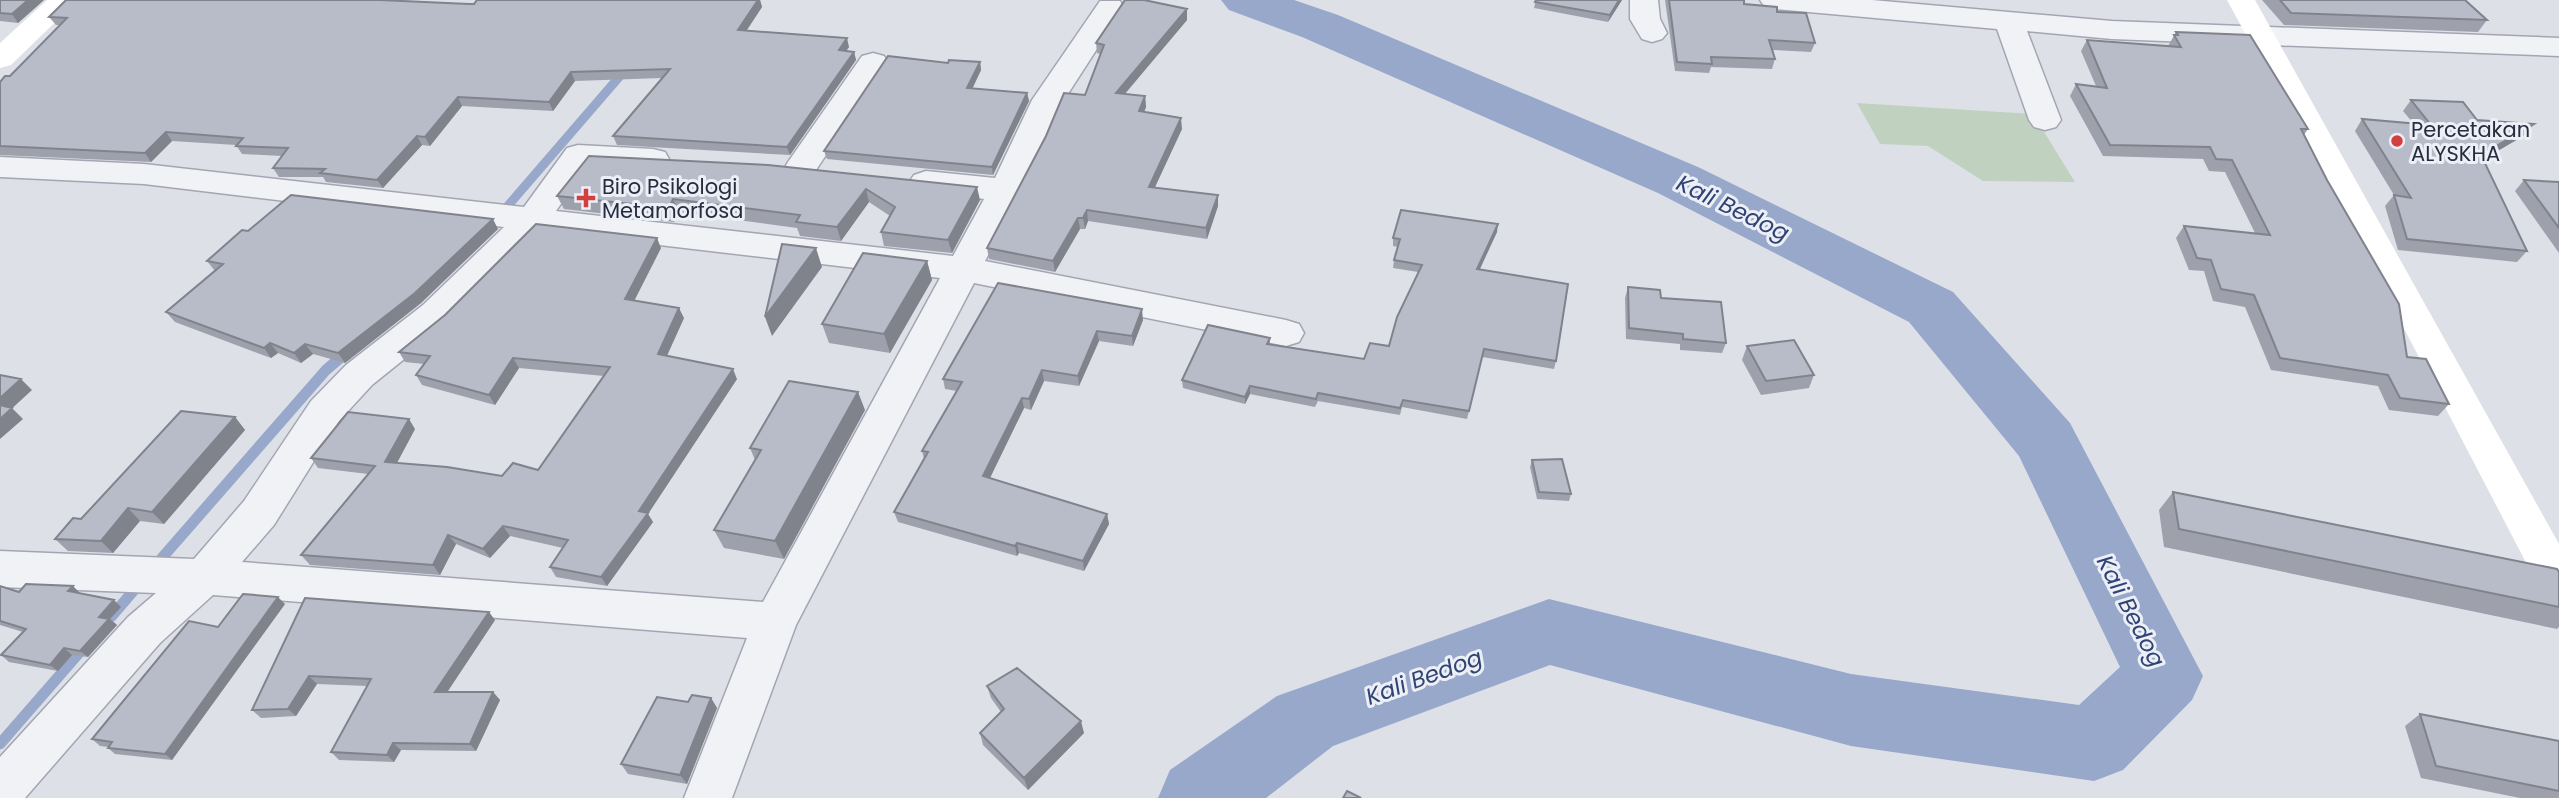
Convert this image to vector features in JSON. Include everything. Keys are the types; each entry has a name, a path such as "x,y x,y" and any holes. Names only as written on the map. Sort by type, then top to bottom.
{"street":[{"path":"0,59 64,0"},
{"path":"1644,0 1644,19 1653,33"},
{"path":"1785,0 2112,30 2559,47"},
{"path":"2241,0 2559,584"},
{"path":"708,798 775,622 1006,190 1029,146 1048,100 1110,7"},
{"path":"2008,19 2045,120"},
{"path":"841,173 786,168 873,61"},
{"path":"0,791 144,631 182,577 258,513 324,411 359,375 436,314 578,155 690,161"},
{"path":"0,167 144,174 963,269 1286,332"},
{"path":"896,179 1006,190"},
{"path":"0,569 182,577 775,622"}],"green space":[{"path":"1857,103 2033,114 2075,182 1983,181 1928,146 1880,144"}],"building":[{"path":"0,0 28,0 12,14 0,13"},
{"path":"66,0 380,0 474,4 477,0 758,0 738,30 847,38 839,50 854,52 787,147 613,136 670,69 571,72 549,102 458,97 425,137 417,136 377,180 320,173 325,169 273,168 288,148 236,146 243,138 166,132 145,153 0,146 0,82 5,76 10,76 67,18 49,17"},
{"path":"1125,0 1144,0 1187,9 1116,93 1145,96 1139,111 1181,118 1149,187 1218,195 1206,228 1087,210 1083,218 1078,218 1053,261 987,248 1046,136 1064,93 1085,95 1104,45 1096,43"},
{"path":"1619,0 1610,15 1535,2"},
{"path":"1669,0 1744,0 1744,4 1777,7 1777,12 1806,13 1815,43 1769,40 1775,59 1711,57 1712,64 1677,62"},
{"path":"2280,0 2465,0 2487,20 2291,13"},
{"path":"2176,32 2250,35 2308,129 2301,129 2327,180 2399,304 2407,357 2426,359 2449,404 2400,398 2388,375 2280,358 2254,295 2221,289 2211,260 2197,258 2184,226 2270,235 2232,160 2216,159 2210,147 2110,145 2076,84 2107,88 2087,40 2181,47 2174,35 2178,35"},
{"path":"888,56 948,63 949,60 980,62 967,88 1027,93 992,167 824,151"},
{"path":"2411,100 2463,102 2477,120 2534,124 2481,155 2527,251 2407,239 2394,195 2411,198 2362,119 2431,125"},
{"path":"589,156 768,165 977,187 948,240 881,232 895,207 866,189 837,227 796,222 800,215 673,199 669,208 557,196"},
{"path":"2524,180 2559,182 2559,228"},
{"path":"291,195 493,219 415,293 338,353 305,344 294,353 270,343 264,348 166,312 223,264 207,261 242,230 248,231"},
{"path":"1401,210 1498,224 1477,269 1568,284 1556,361 1484,349 1469,411 1403,400 1400,408 1318,393 1316,399 1250,386 1245,397 1182,380 1208,325 1270,338 1267,344 1364,359 1370,343 1389,346 1397,317 1422,265 1394,260 1400,239 1393,238"},
{"path":"536,224 657,238 625,299 679,308 658,354 733,369 639,511 648,513 601,577 550,567 568,540 503,526 483,549 448,535 433,565 301,555 375,466 311,458 348,412 409,419 385,462 447,467 502,476 513,463 538,470 610,367 513,358 489,395 416,375 430,356 399,352 445,315"},
{"path":"782,244 816,248 765,317"},
{"path":"863,253 927,261 884,334 822,324"},
{"path":"998,283 1142,309 1132,336 1097,331 1078,376 1042,370 1029,399 1022,398 983,476 1107,514 1083,561 1017,543 1015,546 894,512 928,452 922,451 962,382 943,379"},
{"path":"1628,287 1660,290 1661,298 1721,302 1726,343 1683,339 1683,334 1629,328"},
{"path":"1794,340 1814,375 1766,381 1747,346"},
{"path":"0,375 21,379 0,398"},
{"path":"789,381 858,392 775,541 714,530 761,450 750,448"},
{"path":"0,405 12,408 0,419"},
{"path":"181,411 235,417 152,512 128,508 101,541 55,539 73,518 81,519"},
{"path":"1562,459 1571,494 1539,492 1532,460"},
{"path":"2173,492 2557,569 2559,607 2179,529"},
{"path":"26,584 73,586 68,591 114,600 99,617 109,619 80,651 64,648 50,665 1,655 26,629 0,621 0,586 19,592"},
{"path":"243,594 278,597 165,754 108,748 112,742 92,739 189,621 218,627"},
{"path":"305,598 489,612 435,692 493,692 470,744 393,743 387,755 331,752 371,679 309,676 288,709 252,710"},
{"path":"1017,668 1081,721 1024,778 980,733 1004,709 987,686"},
{"path":"692,695 711,698 680,775 621,764 657,697 688,702"},
{"path":"2420,714 2559,741 2559,791 2436,766"},
{"path":"1347,791 1361,798 1343,798"}],"waterway":[{"name":"Kali Bedog","path":"1200,798 1305,721 1549,632 1851,710 2094,744 2164,676 2046,441 1931,307 1678,180 1320,26 1246,0"},
{"path":"499,216 626,69"},
{"path":"154,567 326,370 347,352"},
{"path":"111,617 141,582"},
{"path":"0,744 86,645"}],"place":[{"name":"Percetakan ALYSKHA","path":"2397,141"},
{"name":"Biro Psikologi Metamorfosa","path":"586,198"}]}
